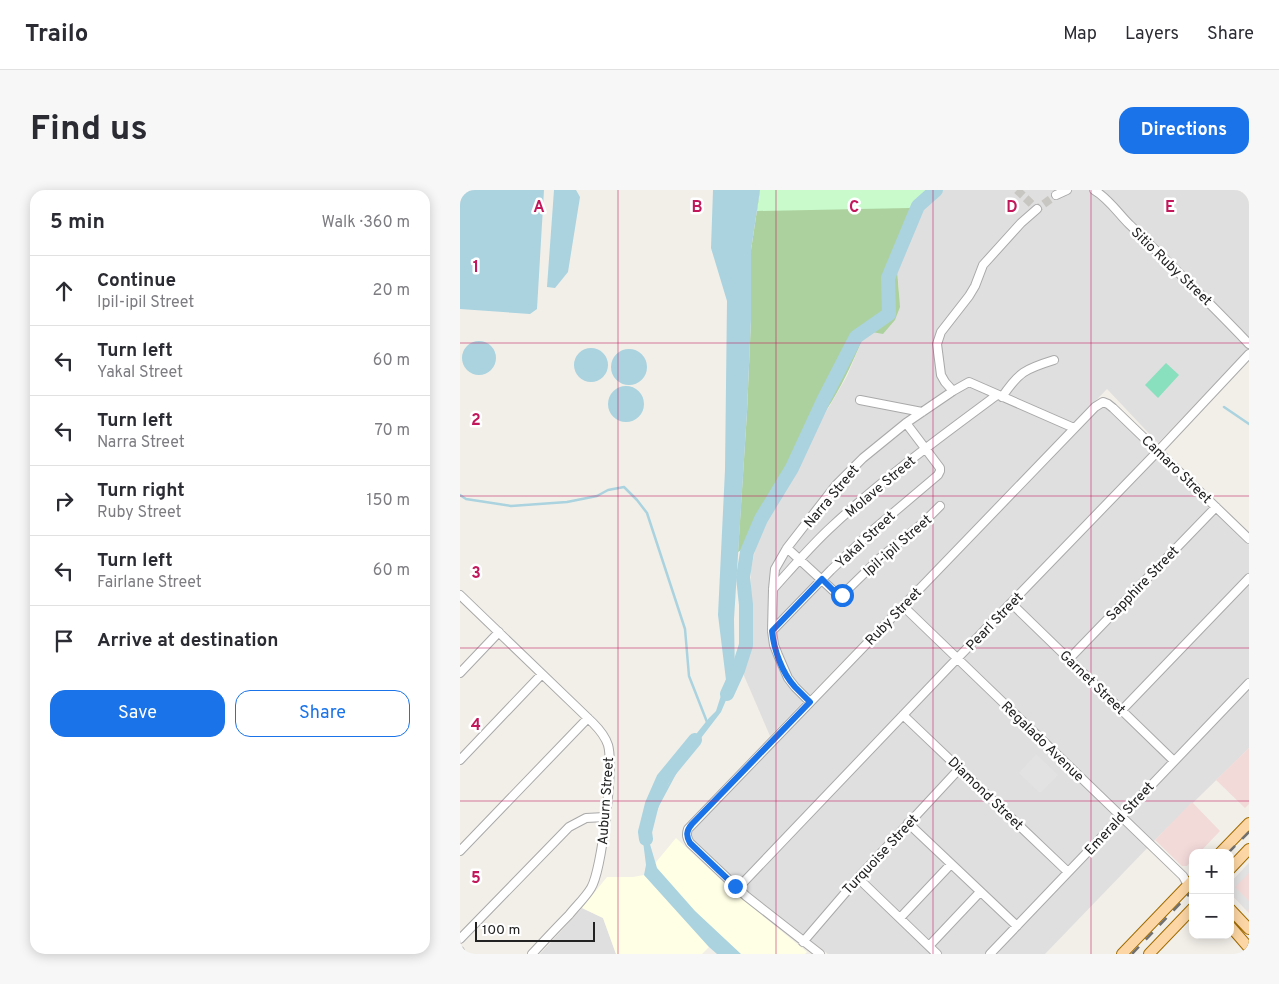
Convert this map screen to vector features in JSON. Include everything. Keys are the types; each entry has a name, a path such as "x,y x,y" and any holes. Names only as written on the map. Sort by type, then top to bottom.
{"main road":[{"path":"1224,849 1249,823"},
{"path":"1234,865 1249,850"},
{"path":"1122,954 1189,882"},
{"path":"1149,954 1189,912"},
{"path":"1234,913 1249,929"},
{"path":"1234,931 1249,948"}],"street":[{"path":"1056,195 1067,190"},
{"name":"Sitio Ruby Street","path":"1094,190 1102,195 1249,344"},
{"path":"954,391 944,382 941,375 938,344 941,332 970,296 983,265 1021,223 1037,209"},
{"name":"Pearl Street","path":"738,888 1249,354"},
{"name":"Molave Street","path":"773,589 833,525 925,448 999,396 1024,371 1054,360"},
{"name":"Narra Street","path":"810,702 788,678 778,655 772,631 775,570 787,548 836,485 864,458 906,424 967,382 972,382 999,396 1074,428"},
{"path":"860,400 922,412"},
{"name":"Camaro Street","path":"1103,402 1113,408 1249,539"},
{"name":"Ruby Street","path":"738,888 690,843 686,833 692,824 1074,428 1095,407 1103,402"},
{"path":"906,424 925,448"},
{"name":"Yakal Street","path":"772,631 822,579 888,516 938,475 940,468 925,448"},
{"name":"Ipil-ipil Street","path":"787,548 837,594 842,595 880,558 924,522 940,506"},
{"name":"Sapphire Street","path":"1069,659 1216,507"},
{"path":"1122,710 1249,578"},
{"name":"Auburn Street","path":"460,595 600,730 609,750 605,817 599,866 595,881 580,903 532,954"},
{"name":"Garnet Street","path":"1011,603 1174,760"},
{"name":"Regalado Avenue","path":"903,606 1121,817 1189,880"},
{"path":"460,673 499,632"},
{"path":"460,760 542,674"},
{"name":"Emerald Street","path":"990,954 1249,683"},
{"name":"Diamond Street","path":"903,714 1068,872"},
{"path":"460,851 588,718"},
{"name":"Turquoise Street","path":"803,942 858,878 960,768"},
{"path":"460,939 569,826 586,818 605,817"},
{"path":"908,823 1017,926"},
{"path":"900,918 951,864"},
{"path":"858,878 938,954"},
{"path":"738,888 820,954"},
{"path":"929,946 980,892"}],"shaded area":[{"path":"936,190 1249,190 1249,348 1158,443 1107,389 770,736 742,671 749,652 751,569 757,541 816,425 847,376 866,331 899,291 897,269 911,240 918,206"},
{"path":"1103,398 1249,545 1249,748 1155,840 1045,954 828,954 735,881 683,836"},
{"path":"1249,748 1249,804 1245,808 1216,780"},
{"path":"1036,754 1058,775 1040,793 1019,773"},
{"path":"1192,802 1220,831 1203,849 1189,849 1189,864 1187,866 1182,866 1155,840"},
{"path":"676,838 735,893 807,952 805,954 736,954 690,912 652,867"},
{"path":"1249,863 1249,913 1234,897 1234,879"},
{"path":"1249,863 1249,873 1235,887 1249,901 1249,909 1247,911 1234,897 1234,879"},
{"path":"644,875 709,947 702,954 616,954 603,918 582,908 607,877"},
{"path":"582,908 603,918 616,954 540,954"}],"green space":[{"path":"760,190 936,190 918,206 911,240 897,269 900,307 895,320 883,334 866,331 844,380 816,425 757,541 738,552 747,412 751,319 751,250"},
{"path":"760,190 936,190 918,206 909,208 757,211"},
{"path":"1166,363 1179,375 1158,398 1145,385"}],"water":[{"path":"460,190 544,190 537,309 530,314 460,309"},
{"path":"554,190 576,190 580,197 568,272 555,288 547,287"},
{"path":"713,190 760,190 751,250 751,319 747,412 734,619 735,679 721,712 698,742 690,748 659,806 647,834 657,868 695,911 741,954 717,954 644,875 646,865 642,833 693,738 716,711 726,680 718,615 725,470 727,301 711,248"},
{"path":"479,341 486,342 491,346 495,351 495,365 491,370 486,374 479,375 472,374 467,370 463,365 462,358 463,351 467,346 472,342"},
{"path":"591,348 598,349 603,353 607,358 607,372 603,377 598,381 591,382 584,381 579,377 575,372 574,365 575,358 579,353 584,349"},
{"path":"629,349 642,354 647,367 642,380 629,385 616,380 611,367 616,354"},
{"path":"626,386 639,391 644,404 639,417 626,422 613,417 608,404 613,391"}],"waterway":[{"path":"727,694 738,670 746,645 746,605 743,577 747,552 761,519 792,468 824,399 856,337 889,314 888,278 918,206 936,190"},
{"path":"1224,407 1249,424"},
{"path":"460,495 466,499 511,506 567,502 597,496 608,490 624,487 647,513 685,629 689,676 707,722"},
{"path":"646,839 645,832 652,804 663,779 695,740"}],"tunnel":[{"path":"1017,190 1037,209 1056,195"}],"railway":[{"path":"1232,849 1249,832"},
{"path":"1132,954 1189,894"}],"route":[{"path":"735,886 690,843 686,833 692,824 810,702 788,678 774,645 772,631 822,579 837,594 842,595"}]}
